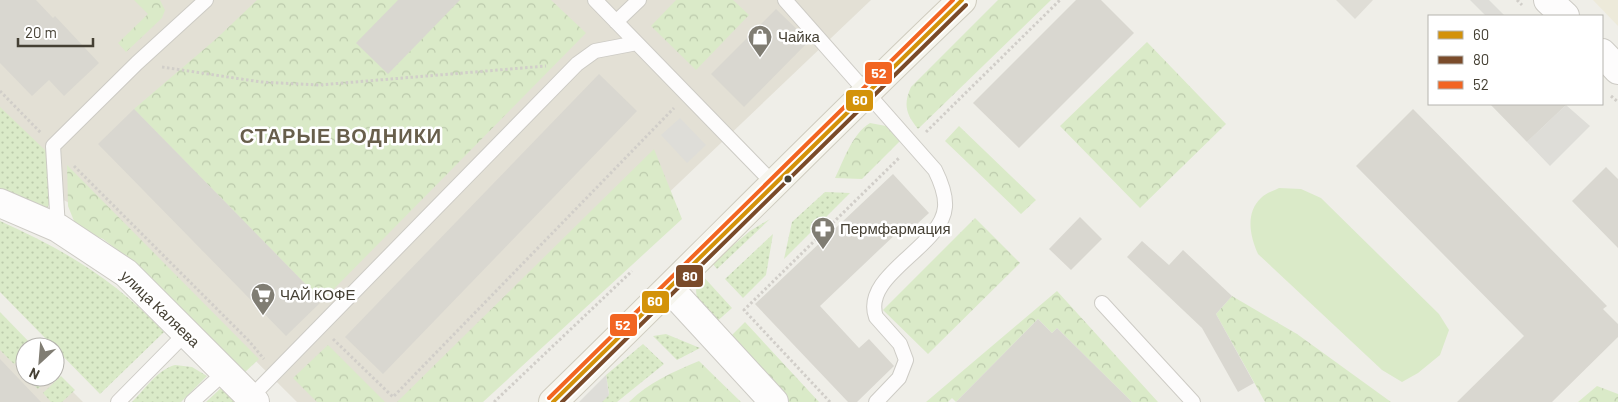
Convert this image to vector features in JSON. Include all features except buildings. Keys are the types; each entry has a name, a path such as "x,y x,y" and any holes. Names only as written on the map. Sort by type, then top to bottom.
{"main road":[{"path":"553,402 670,289 866,91 962,0"}],"street":[{"path":"1548,0 1564,15"},
{"path":"1603,55 1618,70"},
{"name":"улица Каляева","path":"0,203 58,228 126,274 253,400"},
{"path":"670,289 774,402"}],"lane":[{"path":"58,228 53,146 206,0"},
{"path":"595,0 774,184"},
{"path":"616,22 639,0"},
{"path":"785,0 935,170 944,194 945,208 942,220 934,231 885,281 875,299 876,317 904,349 906,360 899,378 876,402"},
{"path":"253,400 275,373 577,64 595,51 636,43"},
{"path":"1102,303 1193,402"},
{"path":"118,402 186,333"},
{"path":"192,402 225,372"}],"path":[{"path":"137,64 261,82 319,85 408,80 577,64"},
{"path":"0,91 249,341 275,373"},
{"path":"320,327 393,397 687,95"},
{"path":"494,402 632,271"},
{"path":"744,310 830,402"}],"shaded area":[{"path":"0,0 871,0 449,402 297,402 131,237 51,193 0,177"},
{"path":"1336,0 1373,0 1355,19"},
{"path":"1470,0 1489,0 1504,15 1485,15"},
{"path":"1593,0 1618,0 1618,26"},
{"path":"1566,105 1590,126 1550,166 1527,142"},
{"path":"680,118 706,145 687,163 661,135"},
{"path":"0,317 17,337 15,337 15,387 65,387 65,384 83,402 0,402"},
{"path":"606,375 609,395 602,402 579,402"}],"green space":[{"path":"134,0 160,0 165,10 162,18 126,52 118,43 148,14"},
{"path":"257,0 551,0 586,33 322,301 134,109 216,39"},
{"path":"676,0 733,0 749,15 696,70 651,26"},
{"path":"998,0 1051,0 918,129 908,114 907,109 907,99 911,87"},
{"path":"1147,42 1226,124 1140,208 1060,126"},
{"path":"0,107 48,153 50,203 46,210 0,197"},
{"path":"870,123 886,126 901,140 862,179 835,178 853,140"},
{"path":"959,126 1036,200 1021,214 945,141"},
{"path":"654,149 682,219 483,402 397,402"},
{"path":"67,165 259,359 244,373 136,264 103,239 83,230 74,221 68,206"},
{"path":"1279,188 1301,189 1321,198 1439,314 1449,330 1440,355 1418,373 1402,382 1382,370 1258,254 1250,225 1253,211 1263,196"},
{"path":"825,192 850,193 784,259 792,222"},
{"path":"975,218 1020,263 928,354 883,310"},
{"path":"770,219 717,269 712,263 750,231"},
{"path":"0,221 46,243 88,268 146,313 164,332 100,394 65,358 65,337 44,337 0,292"},
{"path":"773,234 766,275 743,298 725,279"},
{"path":"701,274 732,308 714,324 701,307 696,295 696,288"},
{"path":"1057,291 1158,402 1132,402 1057,328 1052,333 1038,319 956,402 952,398 948,402 926,402"},
{"path":"1232,296 1297,334 1391,402 1265,402 1216,314"},
{"path":"0,312 24,337 15,337 14,364 0,350"},
{"path":"745,322 819,402 789,402 730,337"},
{"path":"666,334 700,348 677,360 653,336"},
{"path":"643,344 664,364 617,402 600,402 609,394 606,375"},
{"path":"328,345 385,402 317,402 293,378"},
{"path":"699,361 741,402 629,402 653,383"},
{"path":"175,365 192,367 207,376 181,402 132,402 157,375"},
{"path":"65,380 75,390 62,402 51,402 43,393 49,387 65,387"},
{"path":"1597,386 1618,394 1618,402 1578,402"},
{"path":"221,388 236,402 206,402"}],"transit line":[{"name":"52","path":"549,398 953,0"},
{"name":"60","path":"553,402 962,0"},
{"name":"80","path":"562,402 966,5"}],"place":[{"name":"Чайка","path":"760,58"},
{"name":"Пермфармация","path":"823,250"},
{"name":"ЧАЙ КОФЕ","path":"263,316"}],"district":[{"name":"СТАРЫЕ ВОДНИКИ","path":"341,136"}]}
